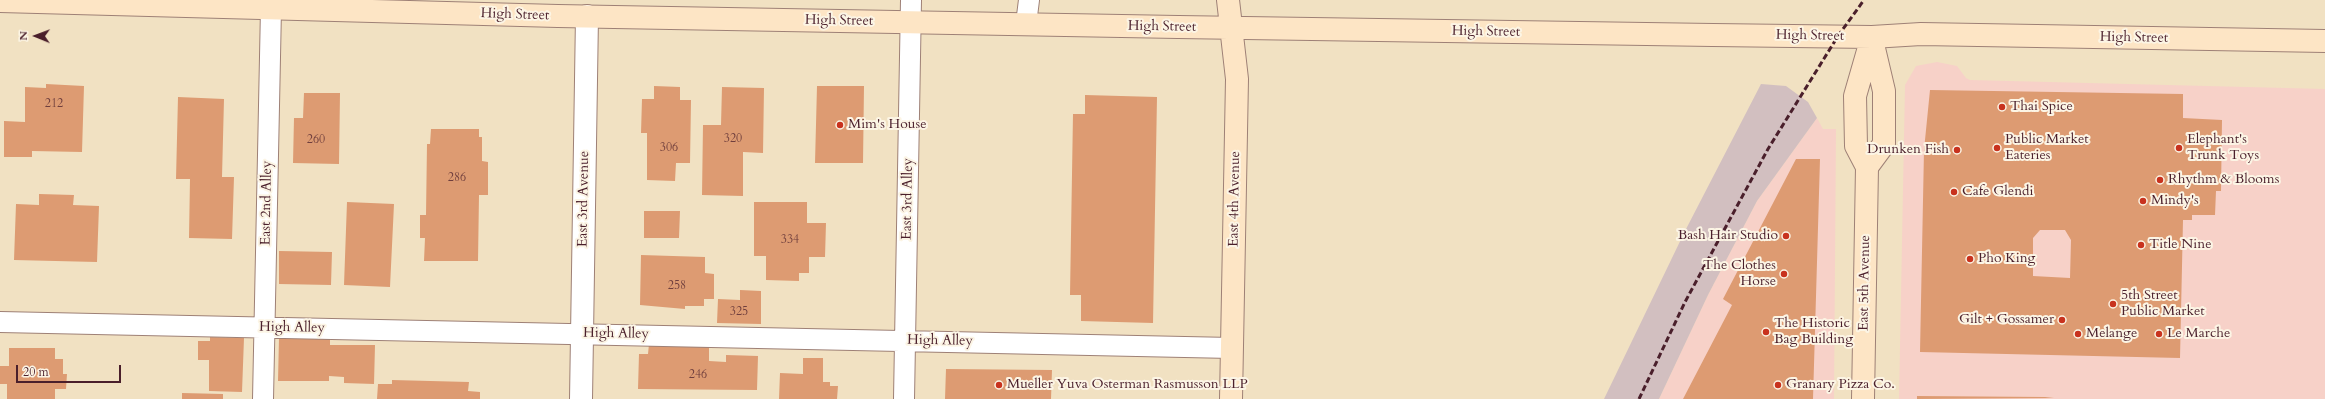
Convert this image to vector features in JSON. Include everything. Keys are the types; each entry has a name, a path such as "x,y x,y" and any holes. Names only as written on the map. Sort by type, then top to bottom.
{"street":[{"name":"High Street","path":"0,0 271,8 587,8 911,23 1872,37 1921,34 2325,41"},
{"name":"East 4th Avenue","path":"1228,0 1237,79 1231,399"},
{"name":"East 3rd Avenue","path":"581,399 587,8"},
{"path":"1867,167 1884,144 1884,91 1872,37"},
{"name":"East 5th Avenue","path":"1863,399 1867,167 1856,146 1855,96 1872,37"}],"lane":[{"name":"East 3rd Alley","path":"904,399 911,0"},
{"path":"1026,24 1029,0"},
{"name":"East 2nd Alley","path":"263,399 271,8"},
{"name":"High Alley","path":"0,322 1232,348"}],"shaded area":[{"name":"5th Street Public Market","path":"1937,62 1957,66 1966,78 1970,80 2325,89 2325,399 1899,399 1905,85 1916,66"},
{"path":"1761,84 1786,86 1808,102 1817,118 1757,201 1708,295 1659,399 1604,399 1685,231"},
{"path":"1817,118 1823,129 1836,129 1834,399 1659,399 1708,295 1757,201"}],"building":[{"path":"46,84 84,86 82,152 32,151 32,157 4,157 4,121 25,122 25,87 46,88"},
{"path":"654,86 680,87 680,100 691,100 690,163 676,163 675,181 647,180 647,133 641,133 642,99 654,99"},
{"name":"Mim's House","path":"817,86 864,86 863,163 815,163"},
{"path":"722,87 764,88 763,153 743,152 743,196 702,195 703,125 721,125"},
{"path":"1930,90 2183,94 2183,118 2222,120 2221,191 2216,191 2215,215 2192,215 2192,220 2183,220 2180,358 1920,352 1924,150","holes":["2040,230 2065,230 2071,240 2070,278 2033,276 2033,238"]},
{"path":"304,93 340,93 339,164 293,163 294,118 303,118"},
{"path":"1085,95 1157,97 1153,323 1081,321 1081,295 1070,295 1073,114 1085,114"},
{"path":"178,97 224,99 222,177 234,177 232,239 189,238 190,179 176,179"},
{"path":"431,129 479,129 479,137 482,137 482,161 488,162 488,195 479,195 478,261 424,261 425,238 420,238 420,215 426,215 427,144 430,144"},
{"path":"1796,159 1820,159 1813,399 1683,399 1732,305 1723,299"},
{"path":"39,194 74,195 73,205 99,206 97,262 14,260 16,204 39,205"},
{"path":"347,202 394,204 390,287 344,285"},
{"path":"754,202 807,202 807,223 826,223 825,257 809,257 809,273 799,273 799,281 766,280 766,256 754,256"},
{"path":"644,211 680,211 679,238 644,238"},
{"path":"279,251 332,252 331,285 279,284"},
{"path":"641,255 705,257 705,273 714,274 714,299 704,299 704,306 685,306 685,309 640,305"},
{"path":"740,290 761,291 761,324 717,323 718,299 740,300"},
{"path":"210,337 244,338 242,392 209,391 209,360 198,360 198,341 210,341"},
{"path":"279,338 330,339 330,345 375,345 374,384 344,383 344,377 329,376 329,381 278,381"},
{"path":"709,340 709,361 726,362 726,355 758,356 757,390 638,389 639,354 648,354 649,344"},
{"path":"9,348 55,348 55,359 63,359 63,374 67,374 66,389 55,389 55,399 7,399 7,384 0,384 0,366 9,366"},
{"path":"803,358 823,358 823,382 830,382 830,386 838,386 837,399 779,399 780,373 803,374"},
{"name":"Mueller Yuva Osterman Rasmusson LLP","path":"946,369 1052,370 1051,399 945,399"},
{"path":"392,380 469,382 468,391 480,392 480,399 377,399 378,384 392,384"},
{"path":"182,393 223,394 223,399 182,399"},
{"path":"1917,396 2045,397 2054,398 1917,399"}],"railway":[{"path":"1639,399 1685,302 1768,149 1838,36 1864,0"}],"place":[{"name":"Thai Spice","path":"2002,107"},
{"name":"Mim's House","path":"840,125"},
{"name":"Public Market Eateries","path":"1997,148"},
{"name":"Elephant's Trunk Toys","path":"2179,148"},
{"name":"Drunken Fish","path":"1957,150"},
{"name":"Rhythm & Blooms","path":"2160,180"},
{"name":"Cafe Glendi","path":"1954,192"},
{"name":"Mindy's","path":"2143,201"},
{"name":"Bash Hair Studio","path":"1786,236"},
{"name":"Title Nine","path":"2141,245"},
{"name":"Pho King","path":"1970,259"},
{"name":"The Clothes Horse","path":"1784,274"},
{"name":"5th Street Public Market","path":"2113,304"},
{"name":"Gilt + Gossamer","path":"2062,320"},
{"name":"The Historic Bag Building","path":"1766,332"},
{"name":"Melange","path":"2078,334"},
{"name":"Le Marche","path":"2159,334"},
{"name":"Mueller Yuva Osterman Rasmusson LLP","path":"999,385"},
{"name":"Granary Pizza Co.","path":"1778,385"}]}
